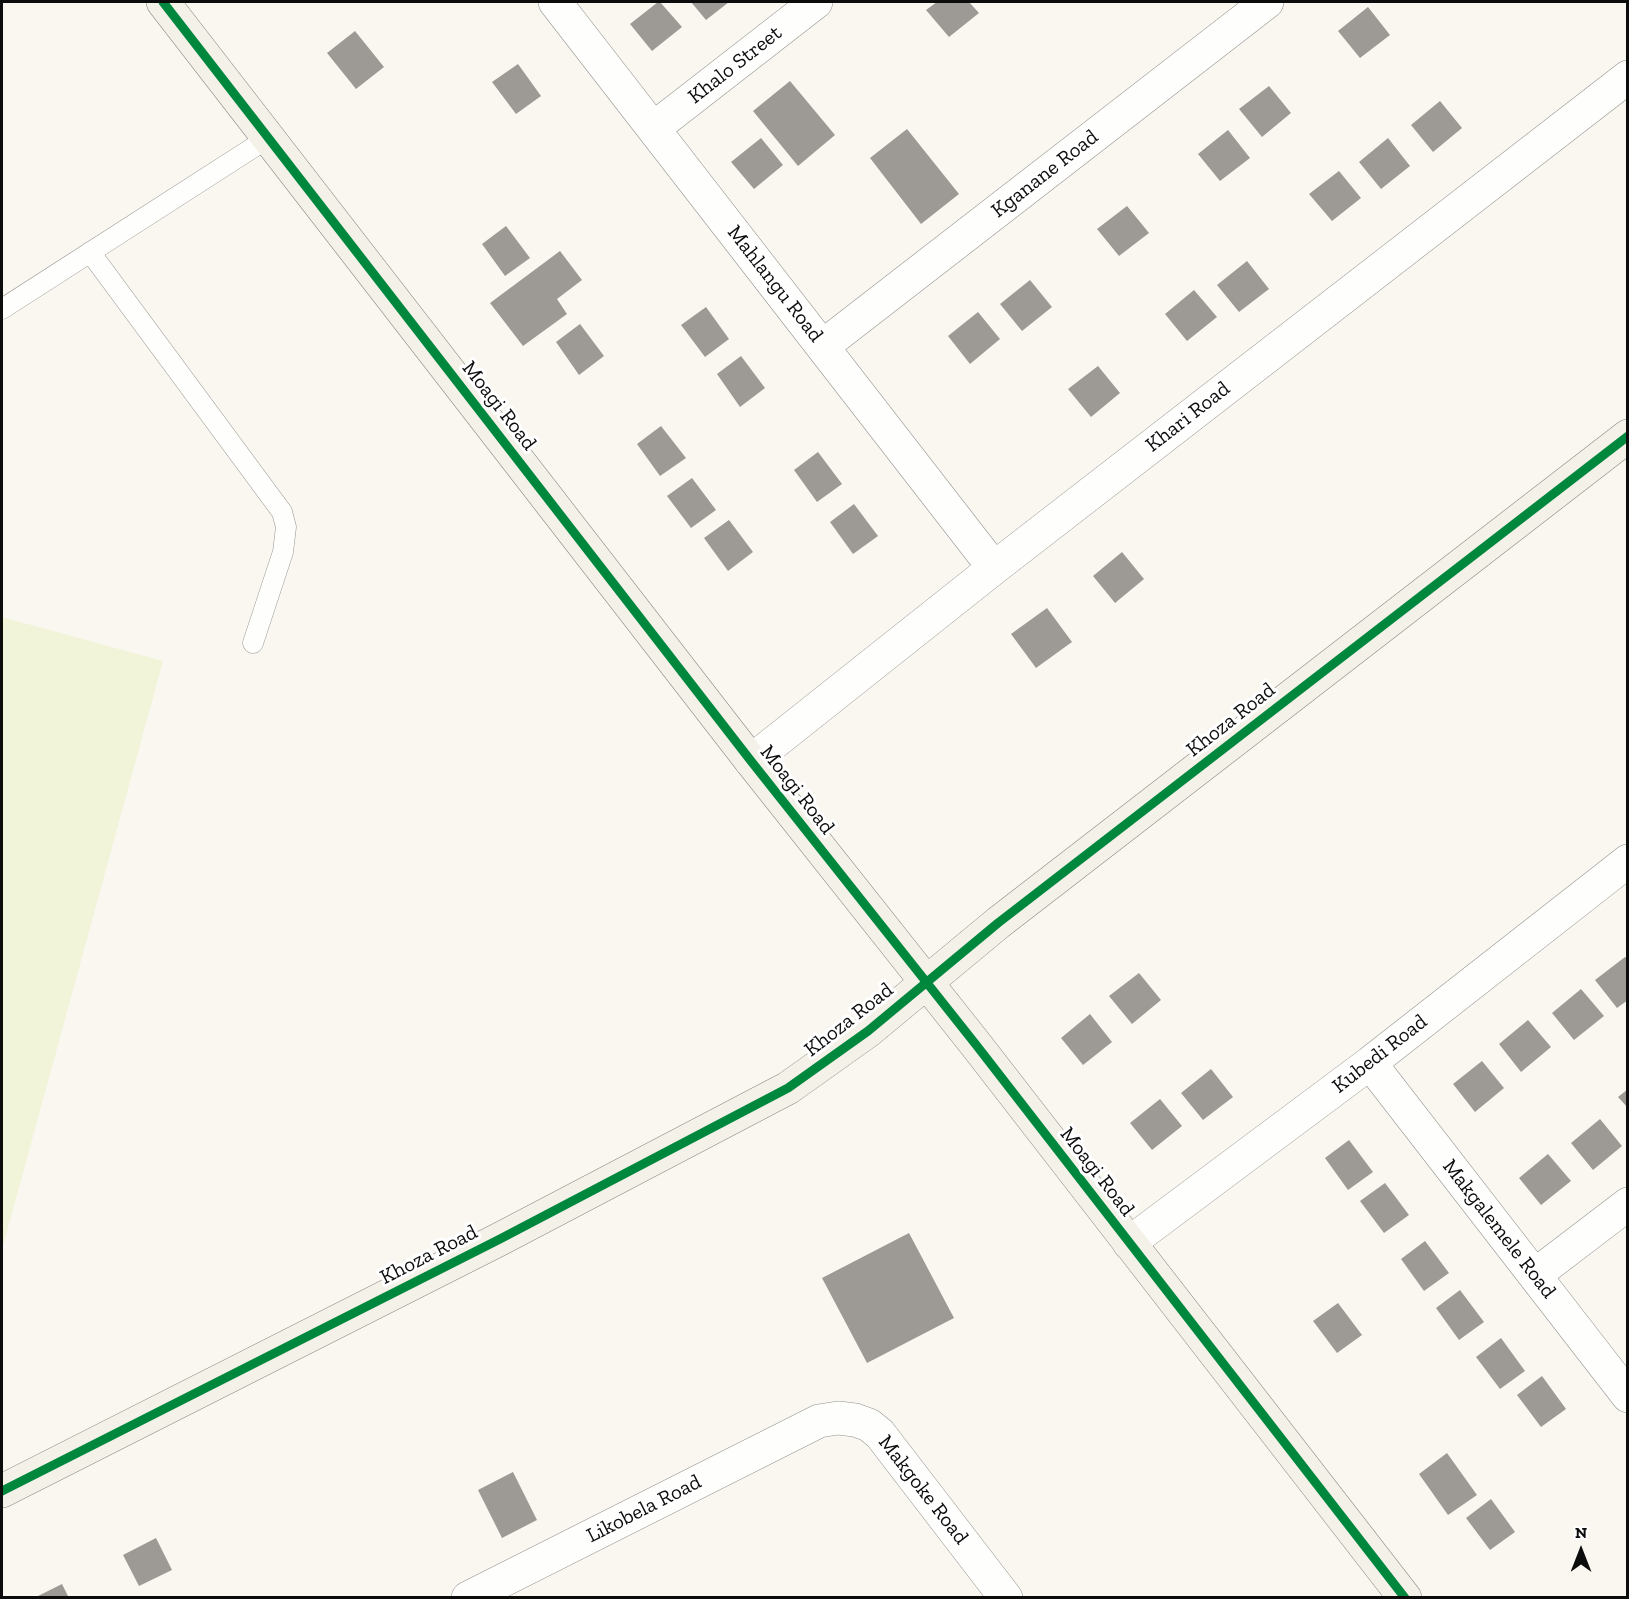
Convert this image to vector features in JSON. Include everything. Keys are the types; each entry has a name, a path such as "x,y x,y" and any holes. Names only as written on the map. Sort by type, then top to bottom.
{"street":[{"name":"Moagi Road","path":"163,2 751,761 1405,1598"},
{"name":"Mahlangu Road","path":"555,2 994,568"},
{"name":"Khalo Street","path":"654,128 816,2"},
{"name":"Kganane Road","path":"823,346 1267,2"},
{"name":"Khari Road","path":"751,761 994,568 1628,77"},
{"name":"Khoza Road","path":"2,1491 490,1245 788,1088 868,1031 924,982 1628,436"},
{"name":"Kubedi Road","path":"1129,1243 1370,1062 1628,861"},
{"name":"Makgalemele Road","path":"1370,1062 1628,1396"},
{"path":"1535,1275 1628,1204"},
{"name":"Makgoke Road","path":"819,1421 838,1418 855,1420 869,1425 880,1434 1006,1598"},
{"name":"Likobela Road","path":"468,1598 819,1421"}],"lane":[{"path":"2,309 268,138"},
{"path":"90,252 282,512 286,527 283,552 253,643"}],"green space":[{"path":"2,617 163,661 3,1246 2,1245"}],"building":[{"path":"658,2 682,27 652,51 630,24"},
{"path":"691,2 729,2 706,20"},
{"path":"937,2 969,2 979,13 949,37 926,10"},
{"path":"1368,7 1390,35 1360,58 1338,31"},
{"path":"355,31 384,67 356,89 327,53"},
{"path":"518,64 541,96 516,114 492,82"},
{"path":"790,81 835,135 798,166 753,111"},
{"path":"1269,86 1291,113 1262,137 1239,109"},
{"path":"1440,101 1462,128 1433,152 1411,125"},
{"path":"907,129 959,194 921,224 870,158"},
{"path":"1228,130 1250,158 1220,181 1198,154"},
{"path":"761,138 783,165 754,189 731,162"},
{"path":"1388,138 1410,166 1381,189 1359,162"},
{"path":"1339,171 1361,198 1332,221 1309,194"},
{"path":"1127,206 1149,233 1119,256 1097,229"},
{"path":"506,226 530,258 505,276 482,244"},
{"path":"560,251 582,280 557,299 567,314 523,346 490,303"},
{"path":"1247,261 1269,289 1239,312 1217,285"},
{"path":"1030,280 1052,307 1022,331 1000,304"},
{"path":"1194,290 1217,317 1187,341 1165,314"},
{"path":"706,307 729,339 705,357 681,325"},
{"path":"978,312 1000,339 970,364 948,336"},
{"path":"580,324 604,356 579,375 556,342"},
{"path":"741,356 765,388 740,407 717,374"},
{"path":"1098,366 1120,393 1091,417 1068,389"},
{"path":"661,426 686,458 660,476 637,444"},
{"path":"818,452 842,484 817,502 794,470"},
{"path":"692,478 716,510 691,528 667,496"},
{"path":"854,504 878,536 853,554 830,522"},
{"path":"729,520 753,552 728,571 704,538"},
{"path":"1122,552 1144,579 1115,603 1093,576"},
{"path":"1047,608 1072,642 1036,668 1011,634"},
{"path":"1625,957 1628,960 1628,1000 1617,1008 1595,980"},
{"path":"1139,973 1161,1000 1132,1024 1109,996"},
{"path":"1581,989 1604,1016 1574,1040 1552,1013"},
{"path":"1090,1014 1112,1042 1083,1065 1061,1038"},
{"path":"1528,1020 1551,1047 1521,1072 1499,1044"},
{"path":"1482,1061 1504,1088 1475,1112 1453,1084"},
{"path":"1211,1069 1233,1097 1203,1120 1181,1093"},
{"path":"1628,1089 1628,1108 1618,1097"},
{"path":"1160,1099 1182,1126 1152,1150 1130,1123"},
{"path":"1600,1119 1622,1146 1593,1170 1571,1143"},
{"path":"1349,1140 1373,1172 1348,1190 1325,1158"},
{"path":"1548,1154 1571,1181 1541,1205 1519,1178"},
{"path":"1385,1183 1409,1215 1384,1233 1360,1201"},
{"path":"909,1233 954,1318 867,1363 822,1278"},
{"path":"1425,1241 1449,1273 1424,1291 1401,1259"},
{"path":"1460,1290 1484,1322 1459,1340 1436,1308"},
{"path":"1338,1303 1362,1335 1337,1353 1313,1321"},
{"path":"1501,1338 1525,1371 1500,1389 1476,1357"},
{"path":"1542,1376 1566,1409 1541,1427 1517,1395"},
{"path":"1447,1453 1477,1495 1448,1515 1419,1474"},
{"path":"513,1472 537,1520 502,1538 478,1490"},
{"path":"1491,1499 1515,1532 1490,1550 1466,1518"},
{"path":"156,1538 172,1570 139,1586 123,1555"},
{"path":"62,1584 69,1598 34,1598"}],"cycle path":[{"path":"163,2 751,761 977,1046 1405,1598"},
{"path":"2,1491 500,1239 788,1088 868,1031 998,923 1628,436"}]}
